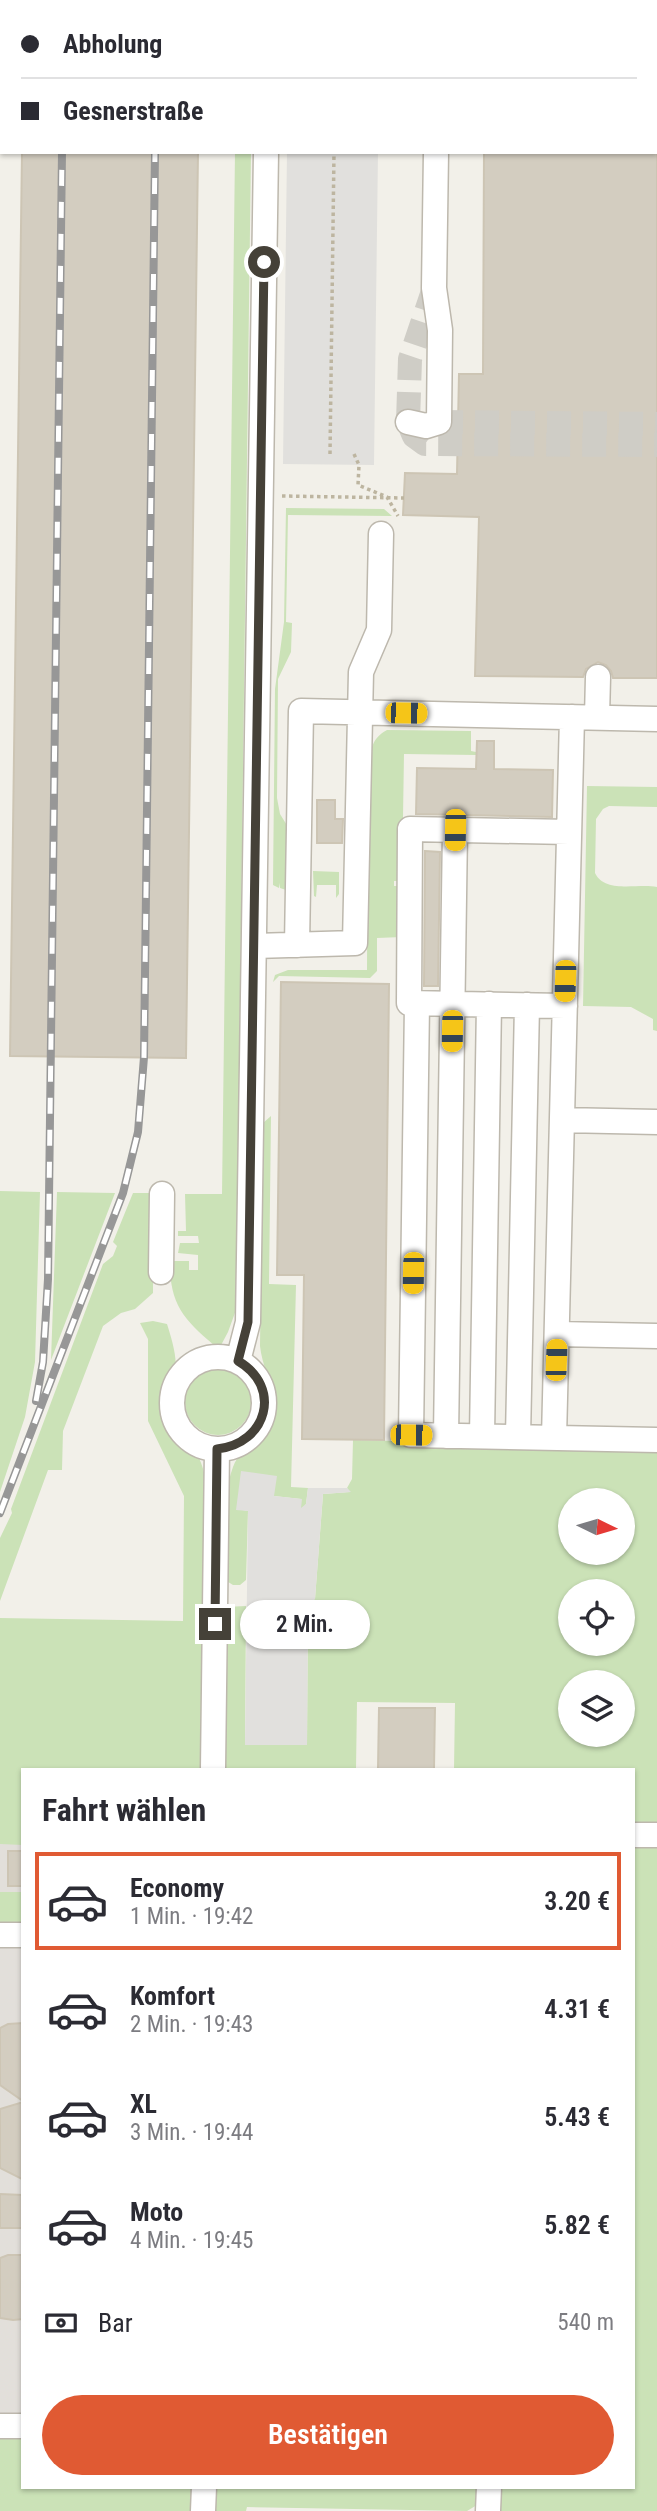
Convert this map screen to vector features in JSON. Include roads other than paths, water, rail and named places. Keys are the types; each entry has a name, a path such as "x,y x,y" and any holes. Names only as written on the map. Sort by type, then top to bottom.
{"lane":[{"path":"238,1361 248,1322 266,154"},
{"path":"408,422 426,426 439,422 440,330 434,288 436,154"},
{"path":"255,946 355,943 361,672 379,630 381,534"},
{"path":"597,718 598,677"},
{"path":"297,945 301,711 657,719"},
{"path":"554,1438 572,717"},
{"path":"569,832 411,829 411,1435 657,1440"},
{"path":"446,1436 455,830"},
{"path":"413,1003 565,1006"},
{"path":"482,1436 489,1004"},
{"path":"518,1437 527,1005"},
{"path":"562,1120 657,1122"},
{"path":"162,1194 162,1272"},
{"path":"557,1334 657,1336"},
{"path":"222,1357 246,1365 260,1381 264,1410 261,1421 246,1440 229,1448 217,1449 196,1443 182,1431 173,1411 175,1387 188,1368 201,1360 222,1357"},
{"path":"213,1768 217,1449"},
{"path":"635,1835 657,1835"},
{"path":"0,1935 21,1935"},
{"path":"0,2426 21,2426"},
{"path":"204,2489 204,2511"},
{"path":"488,2511 489,2489"}],"tunnel":[{"path":"434,288 410,359 408,422 414,436 425,444 657,445"},
{"path":"439,422 657,424"}],"railway":[{"path":"36,1401 43,1362 48,1279 62,154"},
{"path":"0,1513 123,1193 138,1132 144,1057 155,154"}]}
